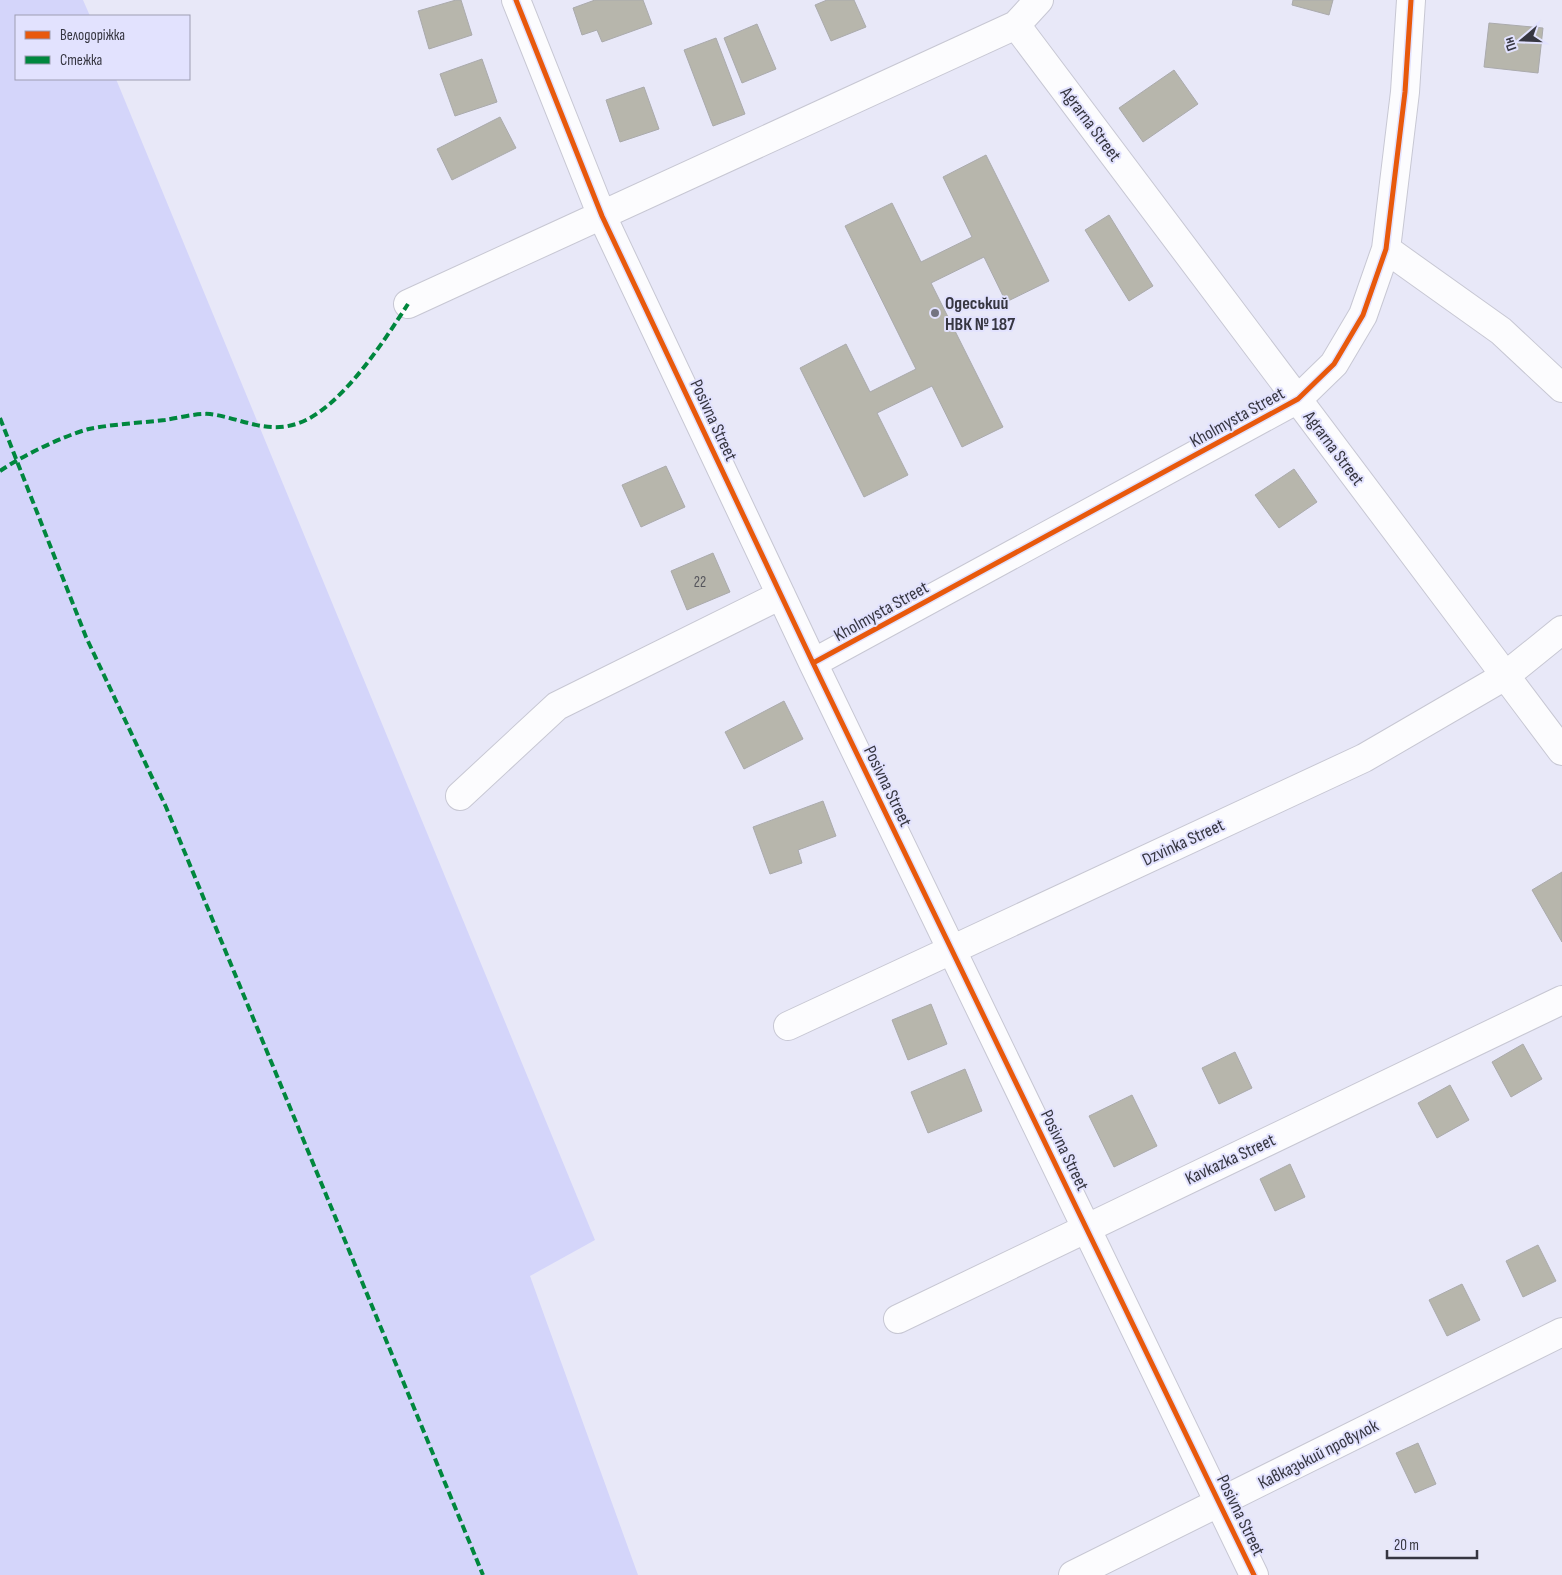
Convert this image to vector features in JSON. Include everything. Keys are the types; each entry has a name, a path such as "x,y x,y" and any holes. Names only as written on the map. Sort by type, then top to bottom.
{"street":[{"name":"Posivna Street","path":"516,0 602,216 813,663 1254,1575"},
{"path":"408,304 1016,25 1039,0"},
{"name":"Kholmysta Street","path":"813,663 1298,400 1334,364 1363,314 1386,249 1405,92 1411,0"},
{"name":"Agrarna Street","path":"1016,25 1562,751"},
{"path":"1386,249 1501,330 1562,388"},
{"path":"460,796 557,706 781,595"},
{"name":"Dzvinka Street","path":"788,1026 1364,758 1505,676 1562,630"},
{"name":"Kavkazka Street","path":"898,1319 1562,1000"},
{"name":"Кавказький провулок","path":"1072,1575 1562,1332"}],"shaded area":[{"path":"0,0 83,0 90,15 15,15 15,80 116,80 595,1240 530,1276 638,1575 0,1575"}],"building":[{"path":"461,0 472,35 429,49 418,11"},
{"path":"595,0 643,0 652,24 602,42 597,30 582,35 573,8"},
{"path":"827,0 854,0 866,27 831,41 815,5"},
{"path":"1293,0 1333,0 1329,15 1292,5"},
{"path":"1489,23 1543,28 1538,73 1484,67"},
{"path":"757,24 776,69 742,83 724,38"},
{"path":"716,38 745,114 713,126 684,50"},
{"path":"482,59 497,102 455,116 440,74"},
{"path":"1174,70 1198,104 1143,142 1119,108"},
{"path":"644,87 659,129 620,142 606,100"},
{"path":"500,117 516,148 452,180 437,149"},
{"path":"986,155 1049,281 1006,302 984,257 931,283 1003,427 962,447 932,386 877,413 908,475 864,497 800,368 846,344 870,392 916,369 845,226 892,203 921,262 972,237 943,177"},
{"path":"1109,215 1153,286 1129,301 1085,230"},
{"path":"666,466 685,507 641,527 622,485"},
{"path":"1294,469 1317,502 1279,528 1255,495"},
{"path":"713,553 730,592 687,610 671,571"},
{"path":"784,701 803,739 744,769 725,732"},
{"path":"823,801 836,836 798,850 802,863 770,874 753,827"},
{"path":"1562,872 1562,942 1532,890"},
{"path":"931,1004 947,1044 908,1060 892,1020"},
{"path":"1523,1044 1542,1079 1511,1097 1492,1062"},
{"path":"1235,1052 1252,1088 1219,1104 1202,1068"},
{"path":"965,1069 982,1111 928,1133 911,1092"},
{"path":"1450,1085 1469,1120 1437,1138 1418,1103"},
{"path":"1132,1095 1157,1146 1114,1167 1089,1116"},
{"path":"1290,1164 1305,1197 1275,1211 1260,1179"},
{"path":"1538,1245 1556,1281 1523,1297 1506,1261"},
{"path":"1462,1284 1480,1320 1447,1336 1429,1300"},
{"path":"1418,1443 1436,1484 1415,1493 1396,1453"}],"marked path":[{"path":"0,471 19,459 56,441 98,427 205,414 265,426 276,427 299,423 315,415 346,389 374,354 408,304"},
{"path":"0,418 86,637 166,807 483,1575"}],"cycle path":[{"path":"516,0 602,216 813,663 1254,1575"},
{"path":"813,663 1298,399 1334,364 1363,315 1386,249 1405,92 1411,0"}],"place":[{"name":"Одеський НВК № 187","path":"935,313"}]}
